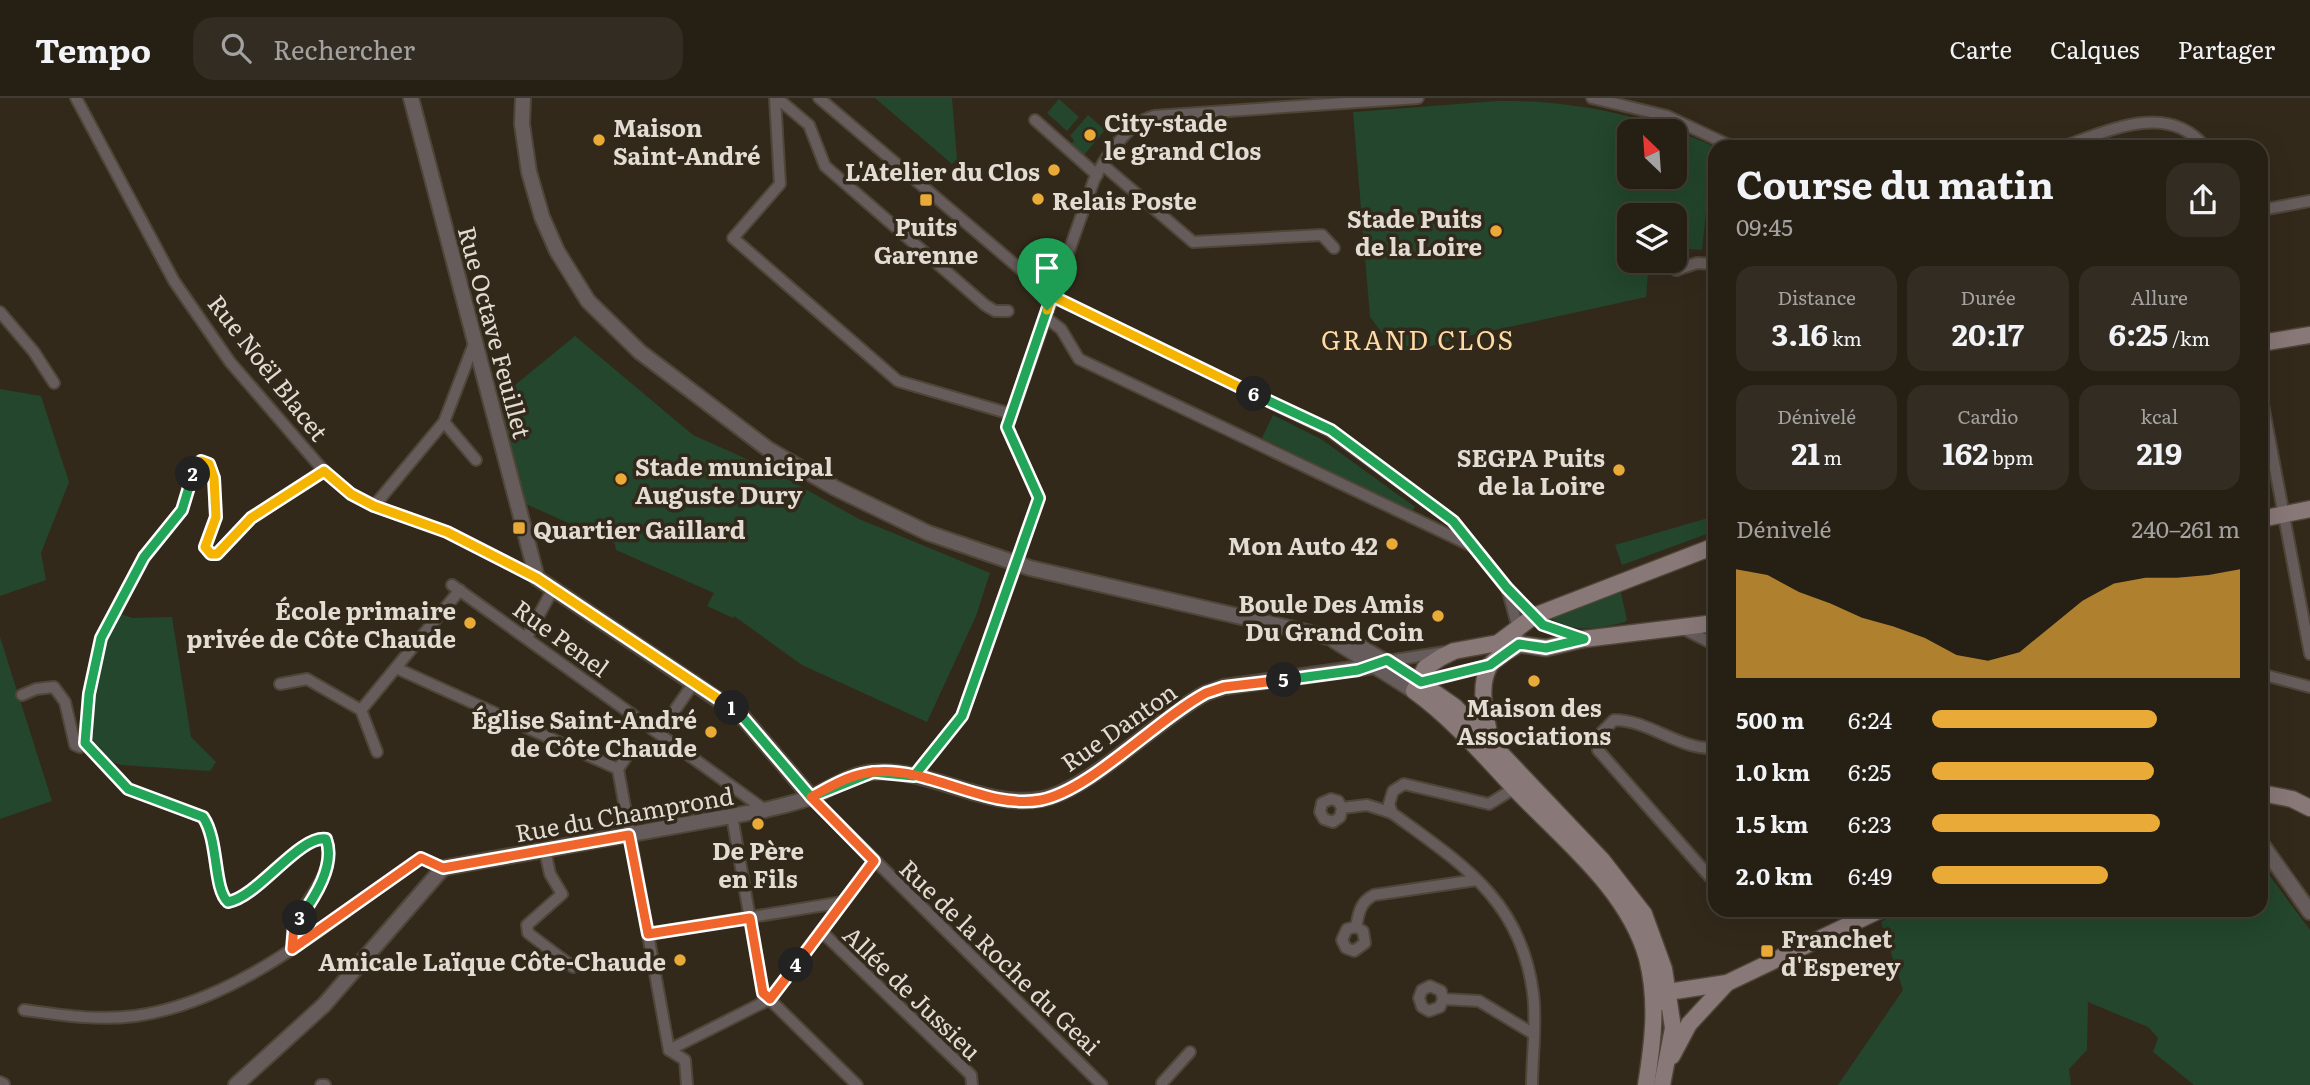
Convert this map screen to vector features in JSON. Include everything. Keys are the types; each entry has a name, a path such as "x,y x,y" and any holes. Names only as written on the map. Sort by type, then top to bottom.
{"main road":[{"path":"2268,342 2310,335"},
{"path":"2268,518 2310,509"},
{"path":"1417,687 1425,668 1454,651 1491,646 1534,616 1708,549"},
{"path":"1491,743 1484,706 1490,665 1519,644 1546,648 1584,639 1708,624"},
{"path":"1417,687 1454,706 1629,891 1652,930 1664,969 1675,990 1673,1028 1664,1078"},
{"path":"1417,687 1591,868 1631,920 1646,957 1655,1020 1646,1085"},
{"path":"2268,794 2292,799 2310,808"},
{"path":"2268,805 2310,818"},
{"path":"1655,1020 1675,990 1727,983 1865,917"},
{"path":"1664,1078 1689,1024 1727,983"}],"street":[{"name":"Rue Noël Blacet","path":"76,98 174,281 230,362 324,471 351,494 374,506 447,532 537,578 695,681 741,715 811,797"},
{"name":"Rue Octave Feuillet","path":"411,98 537,578"},
{"path":"523,98 522,124 529,172 542,216 557,251 588,300 640,352 768,449 835,488 928,533 1018,564 1334,640 1380,663 1417,687 1490,665"},
{"path":"776,98 780,184 733,238 898,381 1011,414"},
{"path":"776,98 809,125 825,166 985,305 995,311 1008,311"},
{"path":"819,98 1052,296 1331,430 1453,521 1507,588 1543,625 1584,639"},
{"path":"914,776 962,716 1018,564 1039,498 1007,427 1052,296 1100,170 1136,125 1145,118 1304,102 1418,98"},
{"path":"1592,98 1667,116 1718,140"},
{"path":"1035,120 1193,242 1322,235 1334,248"},
{"path":"2083,140 2122,127 2159,121 2178,124 2197,140"},
{"path":"2268,207 2310,201"},
{"path":"1687,266 1708,264"},
{"path":"1,316 34,352 54,383"},
{"path":"1045,317 1061,329 1079,359 1476,548"},
{"path":"374,506 444,422 475,341"},
{"path":"444,422 476,460"},
{"path":"2268,429 2310,654"},
{"path":"22,695 36,689 54,687 65,702 75,745 80,747 85,743 89,694 101,638 144,557 182,510 194,468 201,461 209,464 214,478 216,517 205,547 211,554 217,554 251,518 324,471"},
{"name":"Rue Penel","path":"396,668 456,587 765,810"},
{"path":"1507,588 1516,627 1526,644"},
{"path":"527,637 553,590"},
{"path":"1679,627 1708,642"},
{"path":"1334,640 1336,674"},
{"path":"1380,663 1454,651"},
{"name":"Rue Danton","path":"811,797 873,772 914,776 1017,802 1041,800 1077,784 1206,693 1224,687 1336,674 1380,663"},
{"path":"361,710 396,668 618,769"},
{"path":"2268,676 2310,687"},
{"path":"280,684 307,679 361,710 377,752"},
{"path":"659,733 695,681"},
{"path":"1708,747 1682,743 1633,720 1614,720 1599,740 1598,750 1708,875"},
{"path":"85,743 128,789 203,817 214,844 221,895 228,902 252,888 313,842 326,839 330,852 327,864 316,892 294,926 292,949"},
{"path":"633,747 618,769 669,1050 685,1060 687,1085"},
{"path":"1392,813 1391,795 1404,784 1489,804 1515,788"},
{"name":"Rue du Champrond","path":"443,868 765,810 811,797"},
{"name":"Rue de la Roche du Geai","path":"811,797 1100,1084"},
{"path":"1342,808 1367,805 1392,813 1449,852 1505,910 1516,928 1534,996 1532,1085"},
{"path":"732,816 763,993 857,1085"},
{"path":"545,851 550,874 562,894 527,925 528,933 573,967"},
{"path":"2268,852 2310,912"},
{"path":"24,1010 82,1019 136,1016 192,1000 261,970 421,858 443,868 324,1005 236,1085"},
{"path":"669,1050 770,999 874,861"},
{"path":"1356,927 1360,907 1374,895 1476,880"},
{"path":"648,934 843,902"},
{"name":"Allée de Jussieu","path":"821,930 971,1074 972,1085"},
{"path":"1443,999 1479,1001 1532,1032"},
{"path":"1162,1084 1190,1052"}],"green space":[{"path":"875,98 952,98 957,159 952,164"},
{"path":"1059,99 1079,117 1067,131 1047,113"},
{"name":"Stade Puits de la Loire","path":"1525,101 1607,111 1634,118 1637,119 1617,119 1617,189 1687,189 1687,135 1708,144 1708,193 1702,250 1687,249 1687,203 1617,203 1617,273 1648,273 1646,297 1472,335 1408,352 1386,338 1370,317 1353,112"},
{"name":"City-stade le grand Clos","path":"1088,115 1105,130 1083,156 1071,145 1074,140 1070,136"},
{"path":"575,336 693,435 771,470 859,519 990,573 976,616 927,722 802,665 734,616 733,618 707,606 714,593 616,550 615,544 526,504 498,399"},
{"path":"0,389 41,396 69,482 41,553 46,580 0,596"},
{"path":"1273,415 1321,439 1415,507 1411,512 1262,438"},
{"path":"1708,518 1708,534 1622,565 1615,545"},
{"path":"1620,589 1627,620 1625,622 1597,628 1578,628 1551,618"},
{"path":"119,613 132,618 172,617 191,737 216,762 210,771 121,765 110,761 99,747 89,746 96,678"},
{"path":"0,637 52,801 0,819"},
{"path":"2268,873 2310,930 2310,1085 2194,1085 2153,1052 2158,1038 2148,1027 2088,1002 2087,1050 2069,1069 2071,1085 1838,1085 1903,990 1881,922 1889,917 2268,917"}],"place":[{"name":"City-stade le grand Clos","path":"1090,135"},
{"name":"Maison Saint-André","path":"599,140"},
{"name":"L'Atelier du Clos","path":"1054,170"},
{"name":"Relais Poste","path":"1038,199"},
{"name":"Puits Garenne","path":"926,200"},
{"name":"Stade Puits de la Loire","path":"1496,231"},
{"name":"SEGPA Puits de la Loire","path":"1619,470"},
{"name":"Stade municipal Auguste Dury","path":"621,479"},
{"name":"Quartier Gaillard","path":"519,528"},
{"name":"Mon Auto 42","path":"1392,544"},
{"name":"Boule Des Amis Du Grand Coin","path":"1438,616"},
{"name":"École primaire privée de Côte Chaude","path":"470,623"},
{"name":"Maison des Associations","path":"1534,681"},
{"name":"Église Saint-André de Côte Chaude","path":"711,732"},
{"name":"De Père en Fils","path":"758,824"},
{"name":"Franchet d'Esperey","path":"1767,951"},
{"name":"Amicale Laïque Côte-Chaude","path":"680,960"}],"district":[{"name":"GRAND CLOS","path":"1418,338"}],"route":[{"path":"1047,310 1007,427 1039,498 962,716 914,776 895,772 873,772 855,776 837,784 811,797 741,715 695,681 537,578 447,532 374,506 351,494 324,471 251,518 217,554 211,554 205,547 216,517 214,478 209,464 201,461 194,468 182,510 144,557 101,638 89,694 85,743 128,789 198,812 203,817 208,823 218,860 221,895 228,902 252,888 313,842 326,839 330,852 327,864 316,892 294,926 292,949 356,901 421,858 443,868 629,835 648,934 750,918 763,993 770,999 874,861 811,797 855,776 873,772 895,772 1017,802 1041,800 1059,794 1084,779 1191,701 1224,687 1336,674 1374,666 1387,660 1421,682 1490,665 1519,644 1546,648 1584,639 1543,625 1507,588 1453,521 1331,430 1052,296 1047,310"}]}
